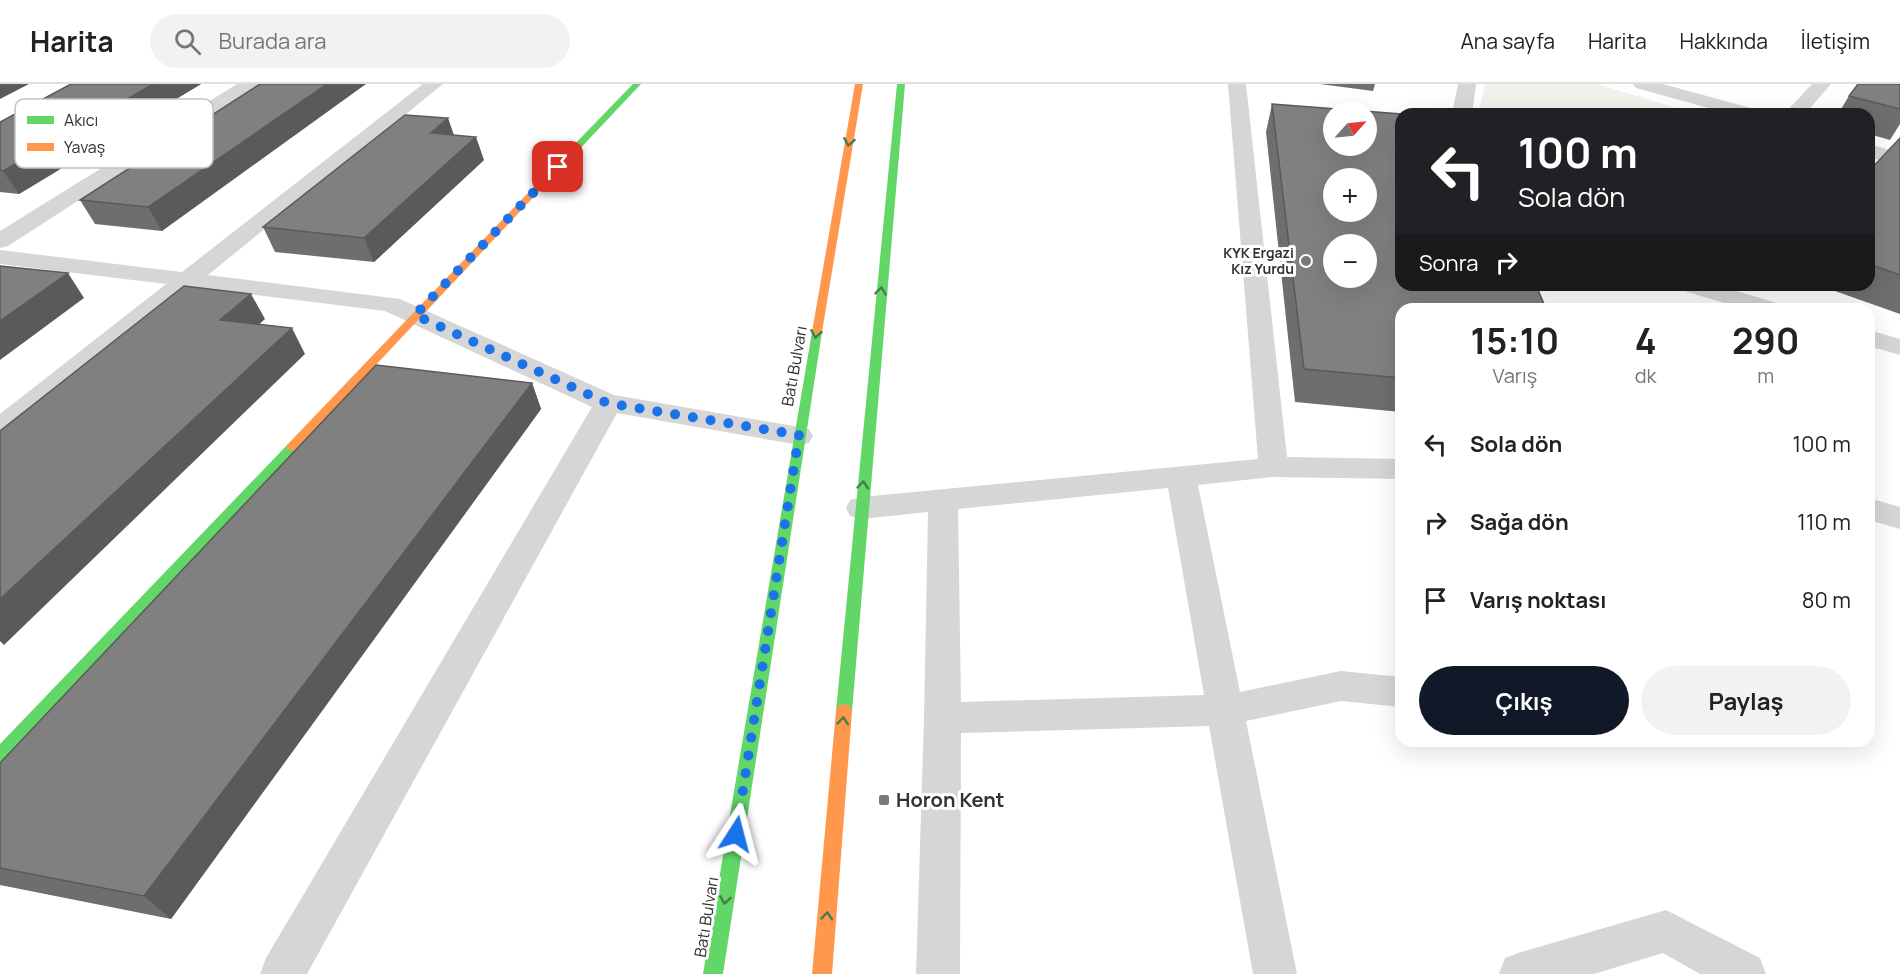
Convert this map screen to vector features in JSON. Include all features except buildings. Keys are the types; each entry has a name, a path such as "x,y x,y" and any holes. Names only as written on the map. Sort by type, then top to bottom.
{"main road":[{"path":"0,755 415,315 637,84"},
{"name":"Batı Bulvarı","path":"713,974 799,435 859,84"},
{"path":"822,974 861,508 902,84"}],"street":[{"path":"213,107 250,84"},
{"path":"0,428 434,84"},
{"path":"1233,84 1273,467"},
{"path":"1463,108 1467,84"},
{"path":"1642,84 1729,108"},
{"path":"1800,108 1822,84"},
{"path":"1875,152 1900,160"},
{"path":"0,241 116,168"},
{"path":"0,257 391,304 607,403 799,435"},
{"path":"1710,291 1751,303"},
{"path":"1875,340 1900,347"},
{"path":"282,974 599,422 607,403"},
{"path":"861,508 1273,467 1395,469"},
{"path":"1181,477 1275,974"},
{"path":"938,974 943,718 943,500"},
{"path":"1875,512 1900,518"},
{"path":"943,718 1225,710 1341,686 1395,691"},
{"path":"1521,974 1666,931 1744,974"}],"shaded area":[{"path":"1485,84 1598,84 1676,108 1479,108"}],"traffic: fast":[{"path":"570,154 637,84"},
{"path":"844,711 901,84"},
{"path":"713,974 817,332"},
{"path":"0,755 292,447"}],"traffic: slow":[{"path":"817,332 859,84"},
{"path":"292,447 570,154"},
{"path":"822,974 844,711"}],"place":[{"name":"KYK Ergazi Kız Yurdu","path":"1306,261"},
{"name":"Horon Kent","path":"884,800"}],"route":[{"path":"558,167 415,315 607,403 799,435 736,834"}]}
